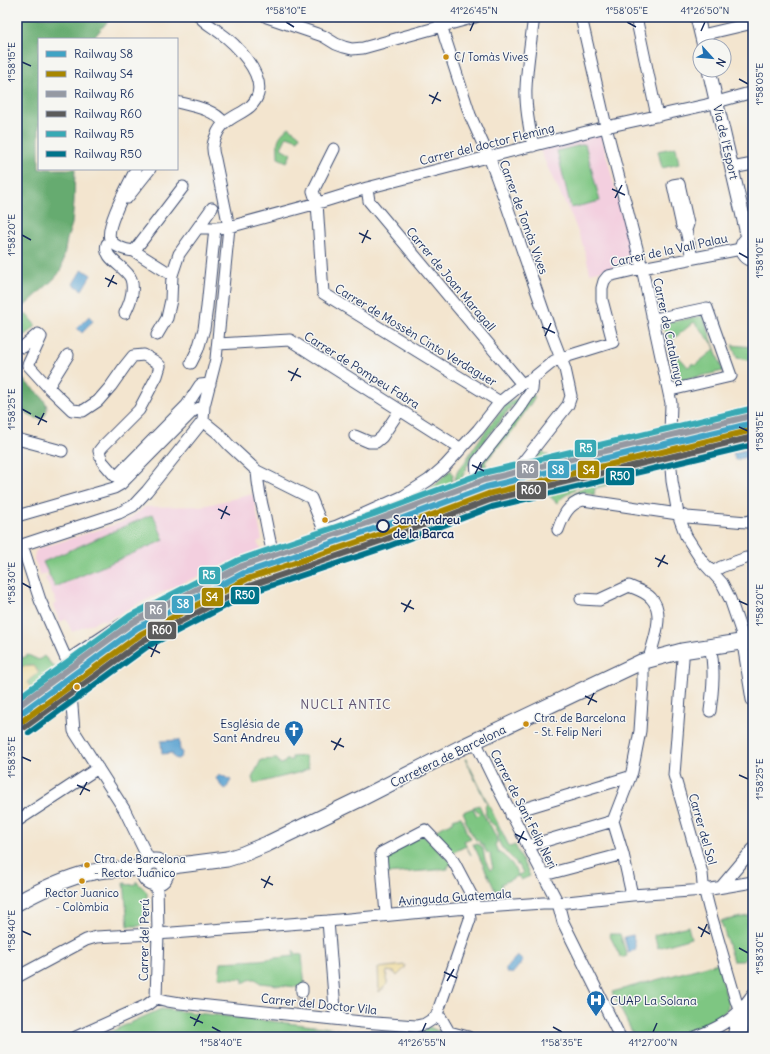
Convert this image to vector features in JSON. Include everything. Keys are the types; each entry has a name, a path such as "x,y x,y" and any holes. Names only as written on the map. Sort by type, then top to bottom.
{"main road":[{"name":"Carretera de Barcelona","path":"166,868 227,859 243,854 362,798 475,741 645,661 682,651 747,640"},
{"path":"17,903 53,885 89,873 147,865 156,861 163,864 166,868 166,876 164,879 157,882 151,882 146,877 144,871 147,865"}],"street":[{"path":"147,865 124,809 74,731 71,670 18,547 119,513 133,506 162,473 203,421 204,406 215,364 218,344 229,227 212,150 218,131 224,123 250,108 255,102 259,86 253,68 248,60 228,38 200,17"},
{"path":"267,17 323,36 336,44 352,49 363,48 441,21 475,17"},
{"path":"533,146 527,114 526,88 534,17"},
{"name":"Carrer de Catalunya","path":"581,17 606,127 642,268 671,403 670,448 672,481 678,514 686,536 702,561 722,583 730,599 741,632 747,640 752,700"},
{"path":"636,17 657,116"},
{"path":"697,17 702,38"},
{"name":"Carrer de Tomàs Vives","path":"441,21 470,115 506,203 565,369 571,396 568,405 520,466 518,471 520,481 485,495 475,467 476,462 532,390 533,378"},
{"path":"709,38 753,22"},
{"name":"Via de l'Esport","path":"711,78 747,241"},
{"name":"Carrer del doctor Fleming","path":"198,228 229,227 488,156 606,127 706,105 753,92"},
{"path":"178,102 202,108 221,119 224,123"},
{"name":"Carrer de Mossèn Cinto Verdaguer","path":"334,149 314,191 317,203 323,293 500,402"},
{"path":"732,168 753,164"},
{"path":"136,170 109,228 109,237 113,243 134,252 172,275"},
{"path":"122,198 127,198 149,170"},
{"path":"134,252 182,187"},
{"name":"Carrer de Joan Maragall","path":"367,188 369,201 522,384"},
{"path":"157,335 167,318 171,300 172,275 179,254 212,208"},
{"path":"191,363 198,349 204,329 215,228"},
{"path":"686,230 692,258"},
{"path":"747,241 742,252 745,257 753,260"},
{"name":"Carrer de la Vall Palau","path":"561,359 613,342 602,300 602,288 604,281 608,276 692,258 747,241"},
{"path":"113,243 107,244 107,254 131,278 133,290 125,313"},
{"path":"652,317 667,317 706,308 731,376 668,390"},
{"path":"23,348 38,334 41,337 28,365 72,410 83,411 98,401 112,386 133,356 144,355 160,366 154,382 139,410 99,451 102,461 115,476 118,475 187,405 200,385 210,384"},
{"name":"Carrer de Pompeu Fabra","path":"218,344 290,340 461,449"},
{"path":"48,387 68,355"},
{"path":"324,530 337,526 404,496 429,480 461,449 500,402 554,361 561,359"},
{"path":"17,516 114,488 121,484 193,411 204,406"},
{"path":"355,436 369,442 376,442 382,437 400,410"},
{"path":"203,421 219,434 260,476 274,556 281,574"},
{"path":"670,448 753,428"},
{"path":"17,439 62,451"},
{"path":"71,684 106,659 177,619 180,611 215,595 218,601 281,574 334,554 311,498 269,477 260,476"},
{"path":"558,530 562,518 566,512 575,502 583,500 678,514 687,517 750,521"},
{"path":"67,660 122,624 226,574 262,559 274,556 281,558 328,542"},
{"path":"713,572 721,567 746,558"},
{"path":"581,599 599,600 629,586 651,597 656,604 658,612 657,631 643,669 640,731 632,772 613,821 623,854 632,895"},
{"path":"94,642 106,659"},
{"path":"710,646 714,664 710,711"},
{"name":"Carrer del Sol","path":"682,651 683,659 674,775 736,1002 744,1015 744,1024 741,1037"},
{"name":"Carrer de Sant Felip Neri","path":"475,741 511,815 558,903 563,922 620,1037"},
{"path":"17,821 98,768"},
{"path":"511,815 520,810 630,777"},
{"path":"528,846 613,821"},
{"path":"386,915 381,853 425,830 456,864 474,900 468,908 470,919 436,1017 441,1018 449,1032 468,1037"},
{"path":"721,887 753,849"},
{"path":"544,875 623,854"},
{"name":"Carrer del Perú","path":"156,998 158,934 157,882"},
{"name":"Avinguda Guatemala","path":"17,977 86,940 96,937 158,934 328,921 468,908 558,903 632,895 705,890 753,882"},
{"name":"Carrer de Sant Felip Neri","path":"545,903 550,888"},
{"path":"328,921 335,1009 342,1020"},
{"path":"733,1037 737,1018 753,994"},
{"path":"76,1037 147,1005 156,998"},
{"name":"Carrer del Doctor Vila","path":"156,998 168,1001 301,1011 342,1020 416,1026 425,1024 436,1017"},
{"path":"695,1037 718,1027 741,1010"}],"shaded area":[{"path":"601,134 634,263 590,273 584,248 572,217 540,150"},
{"path":"253,494 262,540 257,542 261,549 163,592 104,622 103,619 72,632 66,619 60,622 53,605 57,603 45,578 49,576 48,573 40,576 34,559 35,552 38,549 120,523 129,519 145,507 203,506"},
{"path":"37,698 45,708 17,729 17,713"}],"green space":[{"path":"17,17 112,17 94,38 38,38 38,170 75,170 74,202 72,224 67,239 62,267 59,273 17,313"},
{"path":"289,127 300,136 298,140 287,136 281,148 291,154 287,162 278,158 278,141 281,135"},
{"path":"585,144 600,201 571,208 557,151"},
{"path":"676,147 679,164 662,168 658,151"},
{"path":"26,314 36,326 17,341 17,321"},
{"path":"703,316 715,349 713,344 694,322 671,341 660,324"},
{"path":"732,345 753,347 753,361 737,358"},
{"path":"715,349 723,371 675,382 674,379 677,376 673,350 688,367 693,363 695,365"},
{"path":"17,373 44,400 47,409 46,414 42,419 30,416 17,403"},
{"path":"532,395 535,397 511,433 485,462 493,482 488,483 488,477 486,475 487,472 485,471 486,468 480,464"},
{"path":"520,398 519,405 510,406 511,409 507,410 508,412 505,413 505,416 502,416 500,423 497,423 497,426 494,427 495,429 492,430 492,433 489,433 489,436 486,437 486,440 484,440 484,443 478,447 479,450 473,454 473,457 470,458 471,460 468,461 468,463 473,463 466,466 467,469 464,471 465,474 462,475 464,478 461,479 462,481 459,483 461,486 458,487 459,490 457,493 454,493 456,474 473,449 506,405"},
{"path":"753,439 753,445 681,458 681,455"},
{"path":"540,449 562,467 529,474 527,467"},
{"path":"661,461 663,464 638,472 638,474 615,483 595,488 594,495 585,492 569,497 584,487 626,472 626,469"},
{"path":"451,470 453,474 450,505 428,514 426,507 428,501 420,495 432,488"},
{"path":"612,472 613,474 584,483 563,497 557,503 542,489"},
{"path":"153,514 164,540 55,587 43,562"},
{"path":"265,567 266,570 206,596 205,594"},
{"path":"205,609 208,617 194,623 191,615"},
{"path":"140,624 142,626 107,647 106,645"},
{"path":"17,655 23,658 28,655 39,660 44,656 54,667 67,670 68,689 45,708 37,698 17,713 17,700 32,689 27,682 34,666 17,667"},
{"path":"96,670 100,675 97,675 96,686 90,686 84,678"},
{"path":"305,756 309,768 301,772 254,784 252,778 261,760 277,759 281,764 286,760 292,760 292,757"},
{"path":"465,759 509,846 515,845 530,876 521,880 518,876 501,884 502,889 496,892 473,844 482,846 485,861 490,870 493,868 491,856 487,853 483,845 476,840 468,828 469,827 463,812 473,808 477,816 480,813 473,807 479,805 496,837 497,842 495,845 498,852 500,852 514,866 518,875 523,873 519,865 517,865 502,848 498,840 499,834 485,813 485,806 487,804"},
{"path":"461,817 466,827 465,829 471,838 464,841 471,855 466,846 452,853 433,832 454,821 453,819"},
{"path":"423,835 452,864 448,866 448,869 386,874 385,855"},
{"path":"136,881 147,892 147,918 140,926 128,926 124,882 126,882 126,885 136,884"},
{"path":"753,915 753,949 743,961 733,961 721,921"},
{"path":"688,926 691,938 658,948 654,935"},
{"path":"609,934 620,934 627,956 621,958"},
{"path":"293,950 297,954 302,955 305,988 260,983 254,979 243,984 243,979 219,977 221,962 294,956"},
{"path":"718,963 728,1003 728,1007 723,1014 699,1027 673,1036 634,1036 612,992"},
{"path":"161,1009 323,1027 384,1037 99,1037"},
{"path":"429,1027 447,1035 448,1037 420,1033 423,1029"}],"sand":[{"path":"34,666 39,672 27,682 32,689 17,700 17,667"},
{"path":"405,965 405,968 397,976 394,972 387,971 386,979 388,984 379,992 378,968"}],"water":[{"path":"82,269 91,275 82,290 73,284"},
{"path":"89,316 93,321 82,333 77,328"},
{"path":"749,449 750,456 735,460 733,453"},
{"path":"179,740 180,751 182,751 179,758 177,759 173,757 172,753 162,754 161,741"},
{"path":"219,774 231,780 226,789 220,785 220,782 216,779"},
{"path":"633,935 636,950 628,952 624,937"},
{"path":"517,956 523,961 512,974 507,973 506,968"}],"tunnel":[{"path":"301,1007 302,992"}],"rail line":[{"name":"R5","path":"17,699 130,616 239,560 374,514 483,473 750,409"},
{"name":"R6","path":"17,707 133,622 242,566 377,520 484,480 751,416"},
{"name":"S8","path":"17,716 137,628 244,573 379,527 486,487 753,423"},
{"name":"S4","path":"21,722 141,634 247,579 381,534 488,494 753,430"},
{"name":"R60","path":"25,727 144,640 249,586 384,540 490,500 753,437"},
{"name":"R50","path":"29,733 148,646 252,592 386,547 492,507 753,445"}],"place":[{"name":"C/ Tomàs Vives","path":"446,57"},
{"name":"Sant Andreu de la Barca","path":"383,526"},
{"name":"Ctra. de Barcelona - St. Felip Neri","path":"526,724"},
{"name":"Església de Sant Andreu","path":"294,747"},
{"name":"Ctra. de Barcelona - Rector Juanico","path":"87,865"},
{"name":"Rector Juanico - Colòmbia","path":"82,881"},
{"name":"CUAP La Solana","path":"596,1017"}],"district":[{"name":"NUCLI ANTIC","path":"346,704"}]}
